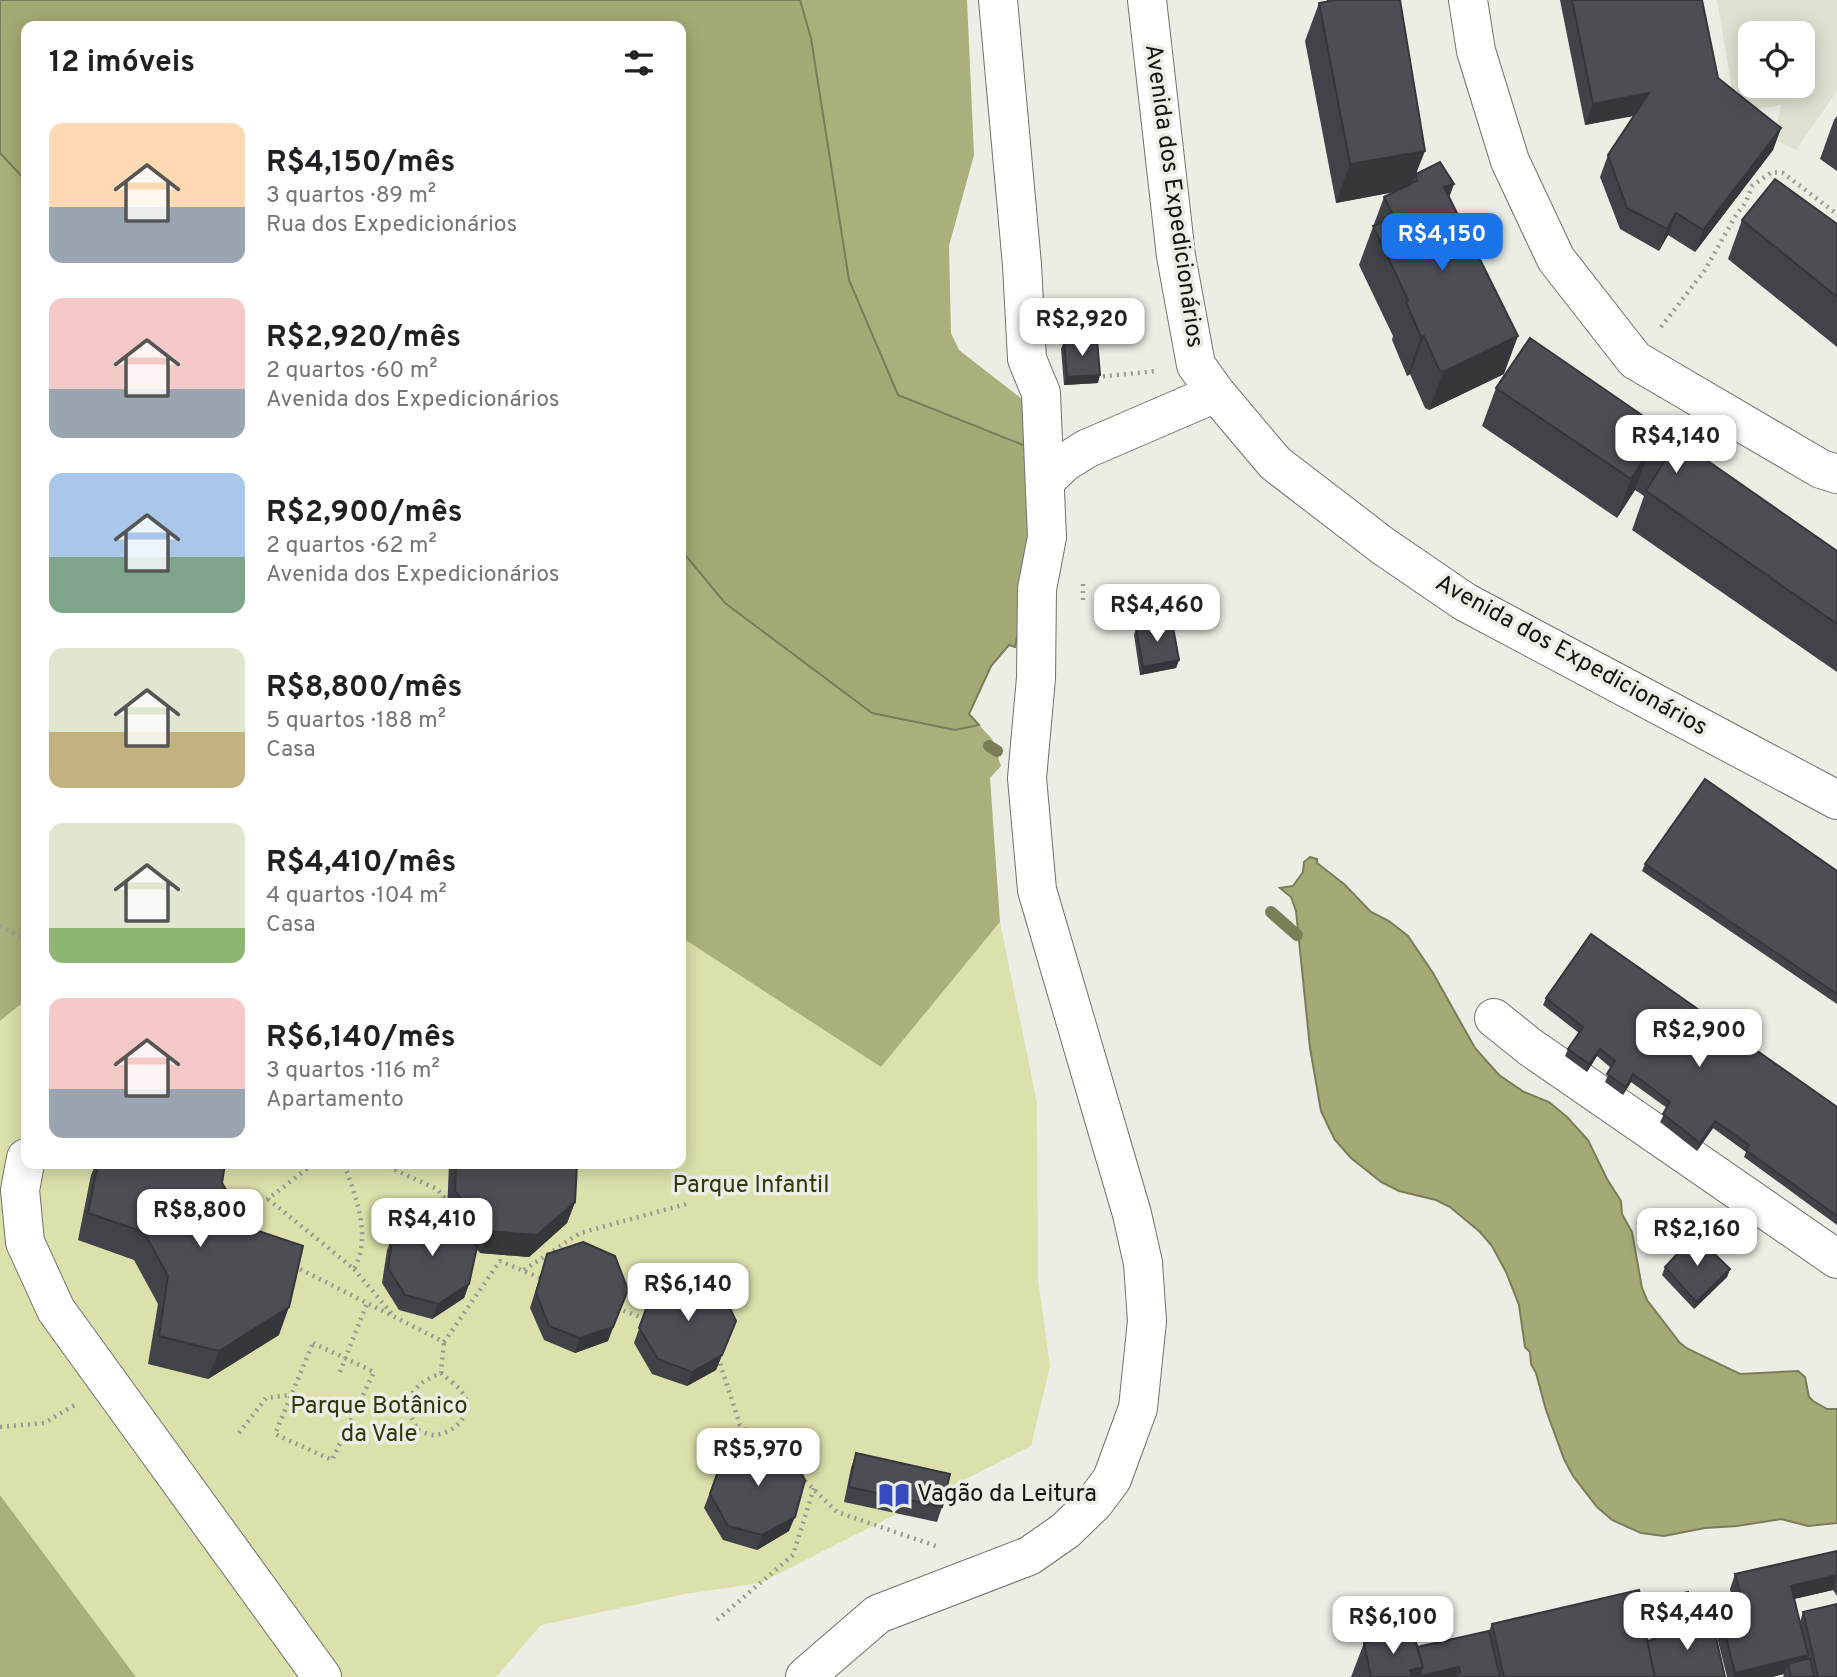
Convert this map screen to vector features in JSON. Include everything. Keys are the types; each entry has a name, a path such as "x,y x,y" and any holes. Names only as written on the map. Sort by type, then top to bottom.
{"street":[{"path":"805,1677 878,1614 1029,1556 1065,1531 1094,1503 1112,1479 1138,1408 1147,1321 1143,1263 1132,1214 1037,890 1027,778 1036,678 1037,589 1047,537 1045,481 1041,393 1027,359 1022,265 998,0"},
{"name":"Avenida dos Expedicionários","path":"1147,0 1176,256 1206,379 1275,463 1383,546 1465,602 1837,800"},
{"path":"1468,0 1475,51 1510,161 1556,259 1635,360 1821,468 1837,474"},
{"path":"1045,481 1064,463 1086,449 1206,379"},
{"path":"1494,1018 1530,1047 1837,1259"},
{"path":"24,1169 20,1191 25,1242 56,1310 322,1677"}],"path":[{"path":"1635,360 1705,270 1746,202 1752,186 1772,172 1783,173 1837,214"},
{"path":"1088,377 1206,379"},
{"path":"0,926 21,936"},
{"path":"235,1221 229,1211 268,1199 307,1169"},
{"path":"346,1169 359,1210 363,1236 361,1255 354,1269"},
{"path":"393,1169 437,1189 455,1210"},
{"path":"268,1199 354,1269 393,1316"},
{"path":"523,1271 580,1233 690,1203"},
{"path":"494,1254 500,1261 551,1282"},
{"path":"282,1260 444,1342"},
{"path":"441,1373 444,1342 500,1261"},
{"path":"340,1372 367,1303"},
{"path":"609,1305 655,1323"},
{"path":"313,1343 345,1358 374,1372 332,1460 275,1434 313,1343"},
{"path":"715,1348 740,1425 768,1448"},
{"path":"441,1373 454,1383 465,1398 465,1415 453,1430 432,1435 418,1430 408,1410 412,1393 426,1379 441,1373"},
{"path":"0,1427 44,1423 109,1385"},
{"path":"239,1433 266,1398 292,1395"},
{"path":"796,1472 837,1511 932,1545 943,1546"},
{"path":"717,1620 793,1555 814,1489"}],"shaded area":[{"path":"0,0 800,0 811,38 849,280 898,395 1033,449 1024,603 1015,647 1009,645 991,666 969,714 979,725 955,730 872,713 725,603 686,556 686,21 21,21 21,176 0,153"},
{"path":"800,0 967,0 974,155 949,246 951,333 959,350 1032,407 1033,449 898,395 849,280 811,38"},
{"path":"1717,0 1837,0 1837,91 1796,150 1774,139 1781,105 1736,113"},
{"path":"0,153 21,176 21,1004 0,1021"},
{"path":"686,556 725,603 955,730 979,725 992,739 1001,766 990,778 1000,922 881,1067 686,940"},
{"path":"1310,857 1317,859 1317,863 1344,884 1371,912 1389,921 1408,936 1433,973 1475,1048 1499,1075 1524,1092 1549,1102 1588,1140 1621,1201 1622,1214 1632,1232 1642,1288 1647,1300 1680,1343 1740,1374 1798,1371 1805,1377 1809,1397 1813,1401 1827,1409 1837,1409 1837,1523 1808,1526 1781,1519 1664,1536 1641,1533 1612,1520 1597,1507 1573,1476 1564,1459 1531,1364 1530,1352 1525,1347 1519,1305 1492,1246 1450,1207 1436,1200 1399,1191 1381,1182 1351,1158 1335,1140 1321,1111 1310,1048 1296,911 1291,897 1280,888 1293,886 1303,872 1304,862"},
{"path":"0,1495 136,1677 0,1677"}],"green space":[{"name":"Parque Botânico da Vale","path":"1000,922 1037,1103 1038,1280 1050,1366 1031,1446 760,1583 685,1594 541,1625 496,1677 136,1677 0,1495 0,1021 21,1004 21,1169 686,1169 686,940 881,1067"}],"building":[{"path":"1336,0 1400,0 1425,151 1350,164 1319,3"},
{"path":"1572,0 1702,0 1718,78 1738,94 1738,98 1743,98 1781,128 1703,230 1676,213 1667,229 1627,208 1608,155 1649,93 1593,104"},
{"path":"1440,162 1454,184 1444,187 1518,336 1443,372 1439,370 1424,336 1421,337 1406,302 1408,300 1373,226 1394,217 1384,197 1417,181 1416,174"},
{"path":"1775,179 1837,224 1837,297 1742,220"},
{"path":"1530,338 1662,429 1673,441 1679,434 1697,447 1695,452 1837,551 1837,624 1646,491 1664,462 1649,451 1631,479 1496,388"},
{"path":"1097,339 1100,375 1067,377 1064,341"},
{"path":"1172,622 1179,660 1143,667 1136,628"},
{"path":"1705,779 1837,871 1837,994 1645,864"},
{"path":"1591,934 1837,1107 1837,1216 1746,1150 1749,1145 1715,1121 1700,1143 1663,1114 1670,1102 1633,1074 1626,1087 1607,1074 1615,1061 1600,1049 1589,1064 1568,1049 1583,1027 1546,998"},
{"path":"97,1169 224,1169 222,1183 249,1228 303,1246 289,1307 219,1351 159,1336 168,1276 144,1232 88,1213"},
{"path":"456,1169 577,1169 575,1202 537,1235 488,1231 455,1191"},
{"path":"421,1213 456,1217 477,1247 469,1284 438,1304 405,1295 388,1268 393,1235"},
{"path":"1695,1235 1730,1269 1696,1302 1665,1267"},
{"path":"583,1242 615,1256 628,1290 613,1327 580,1338 549,1326 536,1293 547,1254"},
{"path":"686,1274 720,1287 736,1321 722,1355 692,1372 658,1359 639,1328 653,1290"},
{"path":"756,1440 790,1451 805,1480 795,1517 762,1535 728,1526 710,1494 723,1457"},
{"path":"856,1453 950,1474 942,1507 849,1487"},
{"path":"1837,1551 1837,1575 1791,1586 1808,1655 1735,1673 1717,1602 1741,1596 1735,1574"},
{"path":"1639,1590 1655,1677 1504,1677 1492,1624"},
{"path":"1688,1592 1694,1618 1645,1629 1642,1603"},
{"path":"1837,1604 1837,1677 1818,1677 1803,1612"},
{"path":"1712,1620 1725,1677 1655,1677 1647,1641 1655,1639 1653,1634"},
{"path":"1489,1631 1500,1677 1457,1677 1456,1674 1460,1673 1459,1667 1421,1676 1423,1667 1417,1647"},
{"path":"1413,1632 1423,1667 1410,1670 1412,1677 1371,1677 1364,1643"},
{"path":"1810,1658 1814,1676 1791,1677 1788,1664"}],"waterway":[{"path":"989,746 997,751"},
{"path":"1271,912 1297,935"}],"place":[{"name":"Vagão da Leitura","path":"894,1495"}],"park label":[{"name":"Parque Infantil","path":"751,1186"}]}
